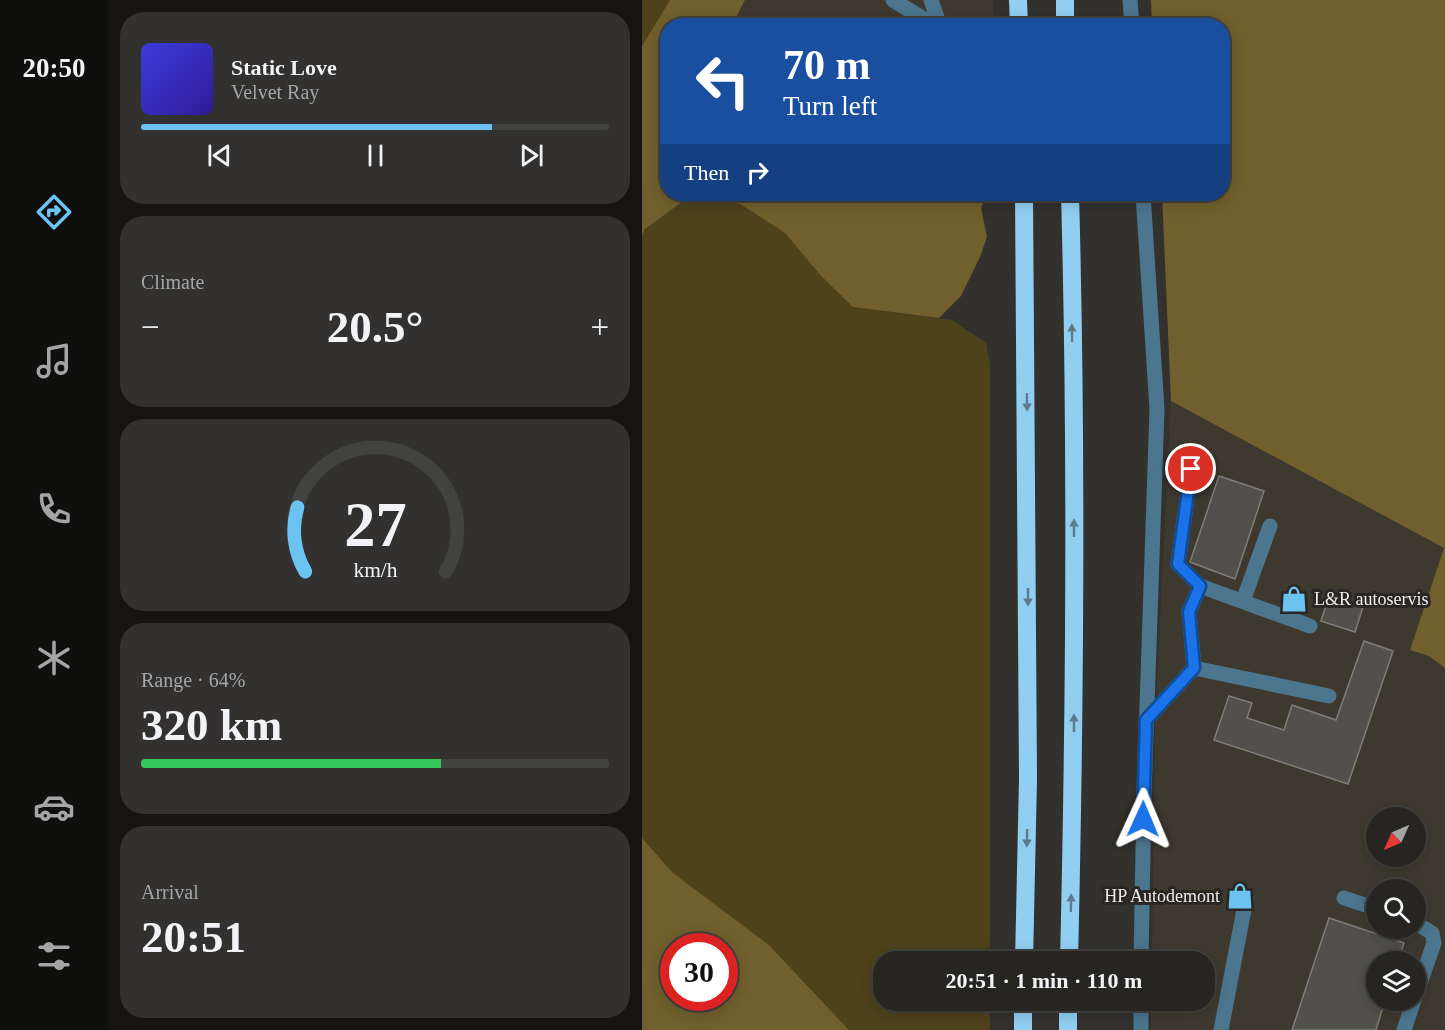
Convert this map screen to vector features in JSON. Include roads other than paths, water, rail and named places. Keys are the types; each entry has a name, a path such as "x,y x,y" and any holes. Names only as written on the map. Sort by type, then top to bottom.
{"highway":[{"path":"1018,0 1019,18"},
{"path":"1065,0 1065,18"},
{"path":"1023,201 1028,779 1024,951"},
{"path":"1069,951 1074,782 1070,201"},
{"path":"1023,1011 1023,1030"},
{"path":"1068,1011 1068,1030"}],"street":[{"path":"893,0 924,18"},
{"path":"931,0 936,18"},
{"path":"1130,0 1131,18"},
{"path":"1018,201 1025,260"},
{"path":"1142,951 1146,720 1157,409 1143,201"},
{"path":"1191,469 1178,564 1200,586 1310,626"},
{"path":"1243,602 1270,525"},
{"path":"1146,720 1194,668 1189,612 1200,586"},
{"path":"1194,668 1329,696"},
{"path":"1344,898 1366,905"},
{"path":"1221,1030 1246,899"},
{"path":"1426,929 1432,933 1434,943 1426,966"},
{"path":"1141,1011 1141,1030"},
{"path":"1404,1030 1410,1011"}],"place":[{"name":"L&R autoservis","path":"1294,599"},
{"name":"HP Autodemont","path":"1240,896"}]}
